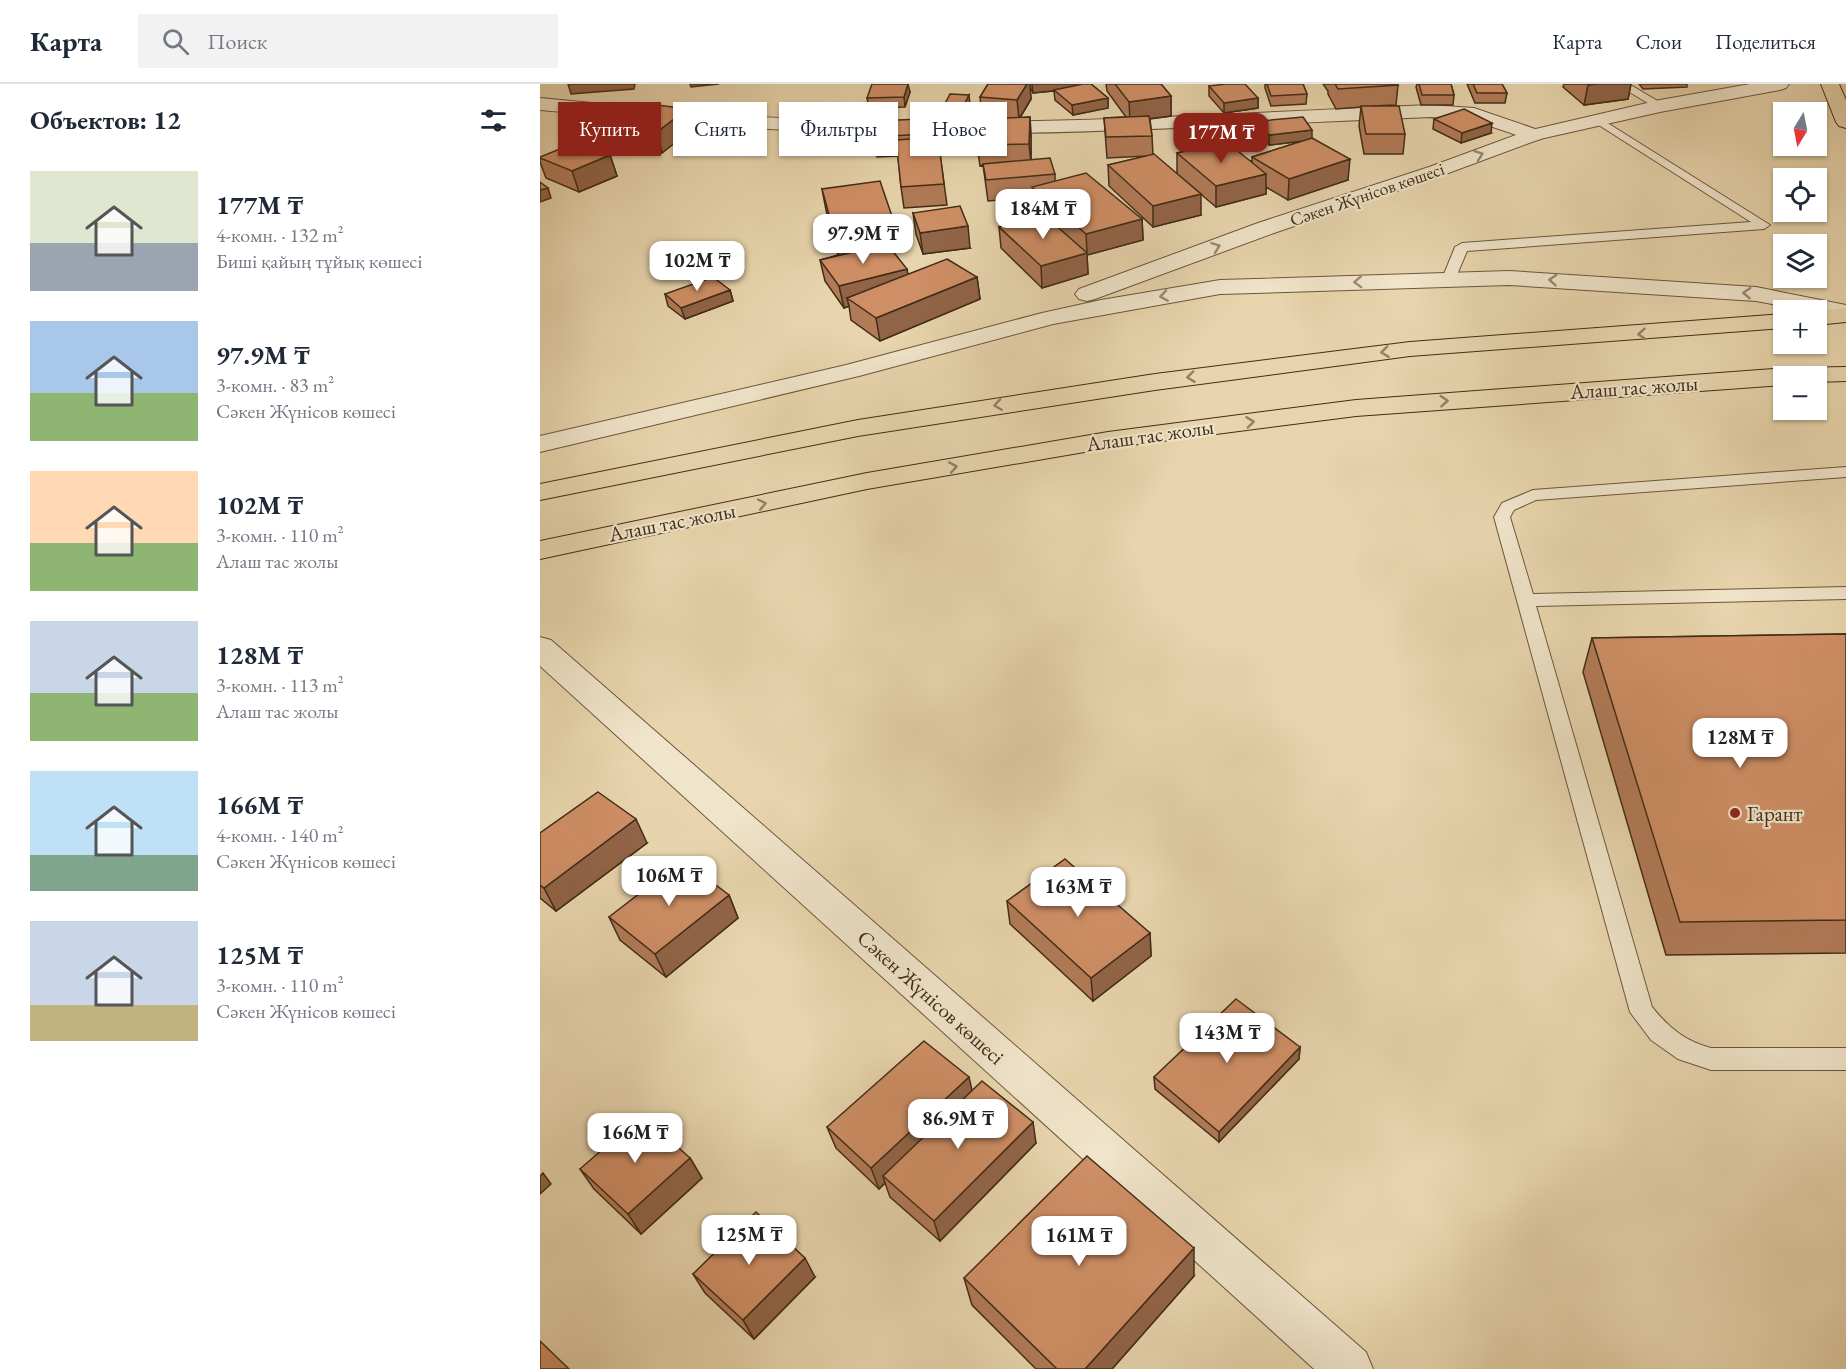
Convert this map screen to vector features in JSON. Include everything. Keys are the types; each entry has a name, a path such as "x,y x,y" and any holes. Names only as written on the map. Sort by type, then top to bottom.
{"main road":[{"path":"1830,84 1846,122"},
{"path":"1827,316 1846,313"},
{"path":"540,492 717,454 858,428 1155,382 1410,349 1773,322"},
{"name":"Алаш тас жолы","path":"1827,375 1846,374"},
{"name":"Алаш тас жолы","path":"540,550 867,482 1108,440 1356,408 1773,377"}],"street":[{"name":"Сәкен Жүнісов көшесі","path":"964,339 1266,228 1436,171 1534,135 1660,106 1780,84"},
{"path":"540,104 756,123 857,127 1076,126 1430,111 1474,114 1534,135"},
{"path":"540,444 850,371 964,339 1101,307 1220,287 1509,278 1756,294 1846,313"},
{"name":"Сәкен Жүнісов көшесі","path":"540,648 1350,1369"}],"lane":[{"path":"1621,84 1660,106"},
{"path":"1449,279 1462,247 1764,225 1598,120"},
{"path":"1846,472 1533,495 1508,507 1502,517 1642,1012 1659,1033 1686,1052 1711,1059 1846,1059"},
{"path":"1524,600 1846,593"}],"building":[{"path":"872,84 908,84 904,97 867,98"},
{"path":"988,84 1027,84 1017,100 980,97"},
{"path":"1091,84 1108,98 1072,105 1054,90"},
{"path":"1115,84 1161,84 1171,96 1129,102"},
{"path":"1245,84 1258,98 1224,103 1209,86"},
{"path":"1267,84 1303,84 1307,94 1271,96"},
{"path":"1335,84 1397,84 1398,85 1338,89"},
{"path":"1419,84 1451,84 1454,95 1422,95"},
{"path":"1473,84 1502,84 1507,93 1477,93"},
{"path":"950,94 969,95 965,102 946,102"},
{"path":"661,105 673,107 673,120 661,129"},
{"path":"1361,106 1399,106 1405,134 1366,134"},
{"path":"1464,109 1492,123 1462,133 1434,119"},
{"path":"1149,116 1152,136 1106,137 1104,118"},
{"path":"1030,117 1029,144 1007,144 1007,118"},
{"path":"1303,117 1312,130 1269,135 1260,121"},
{"path":"910,119 910,135 898,136 898,120"},
{"path":"1218,132 1222,143 1193,150 1188,134"},
{"path":"1312,138 1350,159 1289,179 1252,157"},
{"path":"910,139 910,156 940,156 944,184 901,187 898,140"},
{"path":"1227,142 1266,174 1216,186 1177,153"},
{"path":"558,150 558,156 608,156 572,171 540,157"},
{"path":"1154,154 1201,194 1153,206 1108,165"},
{"path":"1050,158 1055,174 986,180 983,164"},
{"path":"1086,173 1142,219 1086,234 1032,187"},
{"path":"880,181 896,228 835,237 822,189"},
{"path":"540,182 548,188 540,190"},
{"path":"960,206 968,226 920,233 913,213"},
{"path":"1044,215 1087,253 1041,266 999,227"},
{"path":"887,244 907,269 839,286 820,260"},
{"path":"947,259 977,277 876,318 847,298"},
{"path":"713,277 730,290 681,308 665,294"},
{"name":"Гарант","path":"1846,634 1846,920 1680,922 1592,638"},
{"path":"598,792 636,819 544,888 540,885 540,833"},
{"path":"1065,859 1150,933 1091,978 1007,901"},
{"path":"683,860 729,895 655,954 609,917"},
{"path":"1236,999 1300,1047 1219,1132 1154,1077"},
{"path":"924,1041 969,1077 871,1168 827,1127"},
{"path":"982,1081 1033,1122 934,1221 883,1176"},
{"path":"642,1115 690,1158 628,1214 580,1169"},
{"path":"1087,1156 1194,1248 1085,1369 1057,1369 964,1278"},
{"path":"756,1212 805,1258 743,1320 693,1274"},
{"path":"540,1341 569,1369 540,1369"}],"place":[{"name":"Гарант","path":"1735,813"}]}
